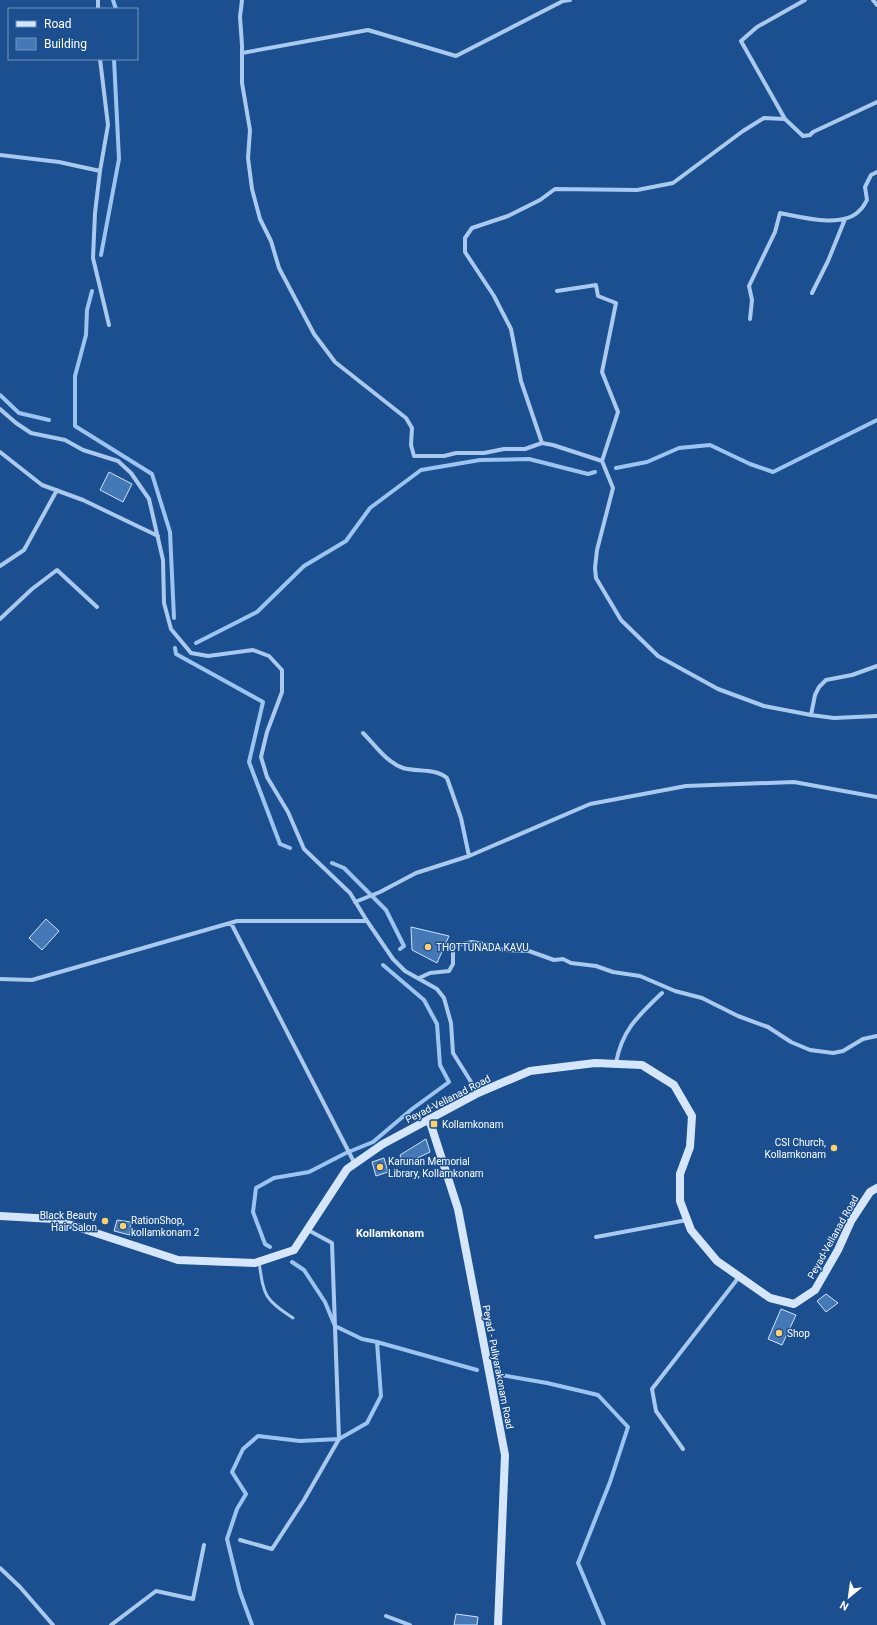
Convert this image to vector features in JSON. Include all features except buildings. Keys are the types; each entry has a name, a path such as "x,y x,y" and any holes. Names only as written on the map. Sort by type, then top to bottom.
{"main road":[{"name":"Peyad-Vellanad Road","path":"0,1216 53,1219 178,1260 222,1262 259,1261 294,1250 347,1169 354,1161 478,1093 530,1071 595,1063 642,1064 674,1085 692,1116 690,1146 680,1174 680,1201 691,1230 716,1261 770,1298 794,1304 814,1290 838,1250 851,1221 870,1192 877,1188"},
{"name":"Peyad - Puliyarakonam Road","path":"429,1119 458,1209 505,1455 498,1625"}],"street":[{"path":"242,0 240,17 242,83 250,130 248,158 252,188 260,219 271,242 279,268 314,334 335,362 406,418 412,428 411,445 414,456 444,456 456,453 484,453 504,448 526,449 542,443 553,445 602,461"},
{"path":"242,53 368,30 456,56 563,1 570,0"},
{"path":"805,0 757,27 741,41 785,119 802,136 810,135 812,132 877,102"},
{"path":"873,0 877,5"},
{"path":"100,60 108,125 95,213 93,258 108,325"},
{"path":"542,443 521,381 515,358 511,329 494,296 465,252 465,238 472,228 508,216 540,200 555,188 637,190 672,183 743,131 764,118 785,119"},
{"path":"0,155 59,162 100,171"},
{"path":"750,319 752,300 749,286 775,232 780,213 822,220 845,219 860,212 867,200 865,187 871,175 877,172"},
{"path":"812,293 828,261 845,219"},
{"path":"557,291 596,285 598,296 616,303 602,372 618,412 602,461 614,488 597,550 595,568 596,578 621,620 658,656 699,680 718,689 764,706 811,715 834,718 877,716"},
{"path":"0,409 16,423 31,433 65,440 83,450 118,461 131,473 149,499 164,560 164,603 171,629 191,653 208,656 253,650 269,656 282,670 282,692 267,732 261,757 267,777 288,812 304,849 350,893 393,959 405,971 437,989 444,998 451,1023 452,1053 478,1093"},
{"path":"0,452 42,485 83,500 158,536"},
{"path":"0,566 24,550 57,490"},
{"path":"0,619 32,589 57,570 97,606"},
{"path":"811,715 815,695 819,687 826,680 852,675 877,666"},
{"path":"363,733 388,760 403,768 442,773 447,778 461,818 470,856"},
{"path":"355,902 380,892 416,873 470,856 590,804 686,786 794,782 877,797"},
{"path":"0,979 32,980 237,921 367,921"},
{"path":"231,923 354,1161"},
{"path":"419,978 430,973 449,971 453,964 453,946 472,942 495,946 503,950 528,951 554,960 563,959 571,963 596,966 613,972 640,976 676,991 702,998 738,1016 768,1027 790,1042 810,1050 833,1053 843,1051 863,1039 877,1036"},
{"path":"616,1064 624,1034 638,1016 662,993"},
{"path":"596,1237 688,1220"},
{"path":"240,1540 272,1549 304,1500 339,1439 332,1243 308,1230"},
{"path":"683,1449 656,1411 652,1389 739,1277"},
{"path":"111,1625 156,1590 193,1599 204,1545"},
{"path":"0,1568 20,1587 53,1625"},
{"path":"386,1616 410,1625"}],"lane":[{"path":"259,1261 264,1292 273,1305 293,1318"}],"waterway":[{"path":"113,0 116,8"},
{"path":"101,255 119,159 114,60"},
{"path":"92,291 87,310 86,335 75,376 75,426 152,474 170,532 174,618"},
{"path":"0,395 19,413 49,420"},
{"path":"616,468 647,462 679,448 710,445 750,464 773,472 877,420"},
{"path":"196,643 257,612 304,566 346,541 370,508 421,470 480,460 529,459 588,474 595,472"},
{"path":"175,648 176,654 263,702 249,762 280,844 290,848"},
{"path":"332,863 344,868 386,910 404,946 400,949"},
{"path":"270,1247 265,1244 253,1212 256,1188 274,1178 309,1172 346,1153 373,1142 412,1109 449,1082 440,1065 437,1024 424,1000 383,965"},
{"path":"252,1625 240,1592 227,1539 237,1509 246,1494 232,1472 243,1449 258,1436 300,1441 339,1439 367,1423 381,1396 377,1342 362,1339 335,1326 325,1302 304,1270 292,1262"},
{"path":"377,1342 477,1370"},
{"path":"501,1375 547,1383 598,1395 628,1427 610,1482 578,1563 604,1625"}],"place":[{"name":"THOTTUNADA KAVU","path":"428,947"},
{"name":"Kollamkonam","path":"434,1124"},
{"name":"CSI Church, Kollamkonam","path":"834,1148"},
{"name":"Karunan Memorial Library, Kollamkonam","path":"380,1167"},
{"name":"Black Beauty Hair Salon","path":"105,1221"},
{"name":"RationShop, kollamkonam 2","path":"123,1226"},
{"name":"Shop","path":"779,1333"}],"district":[{"name":"Kollamkonam","path":"390,1233"}]}
